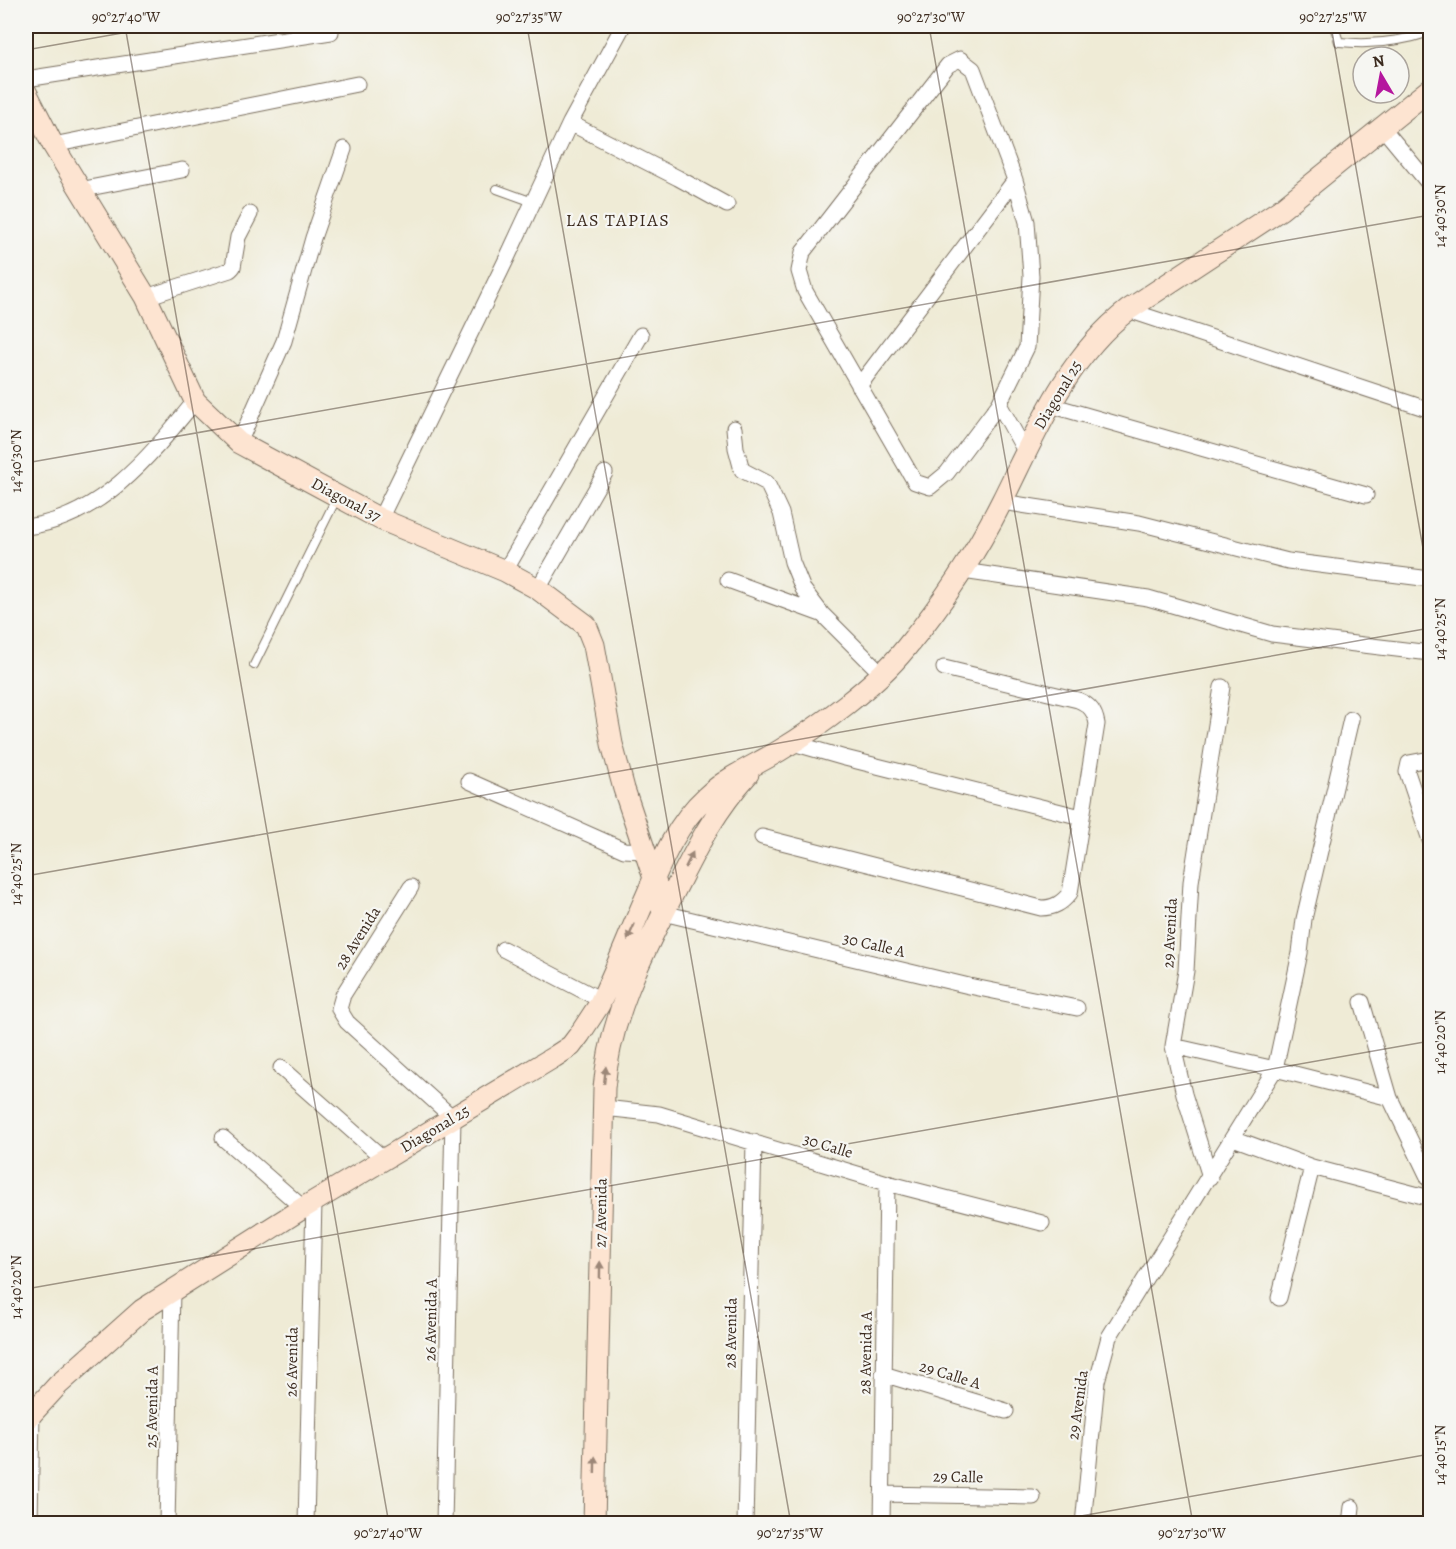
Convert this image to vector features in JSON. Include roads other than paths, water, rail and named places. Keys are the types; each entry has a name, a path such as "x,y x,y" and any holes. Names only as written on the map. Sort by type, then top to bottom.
{"main road":[{"name":"Diagonal 25","path":"29,1416 110,1337 142,1310 308,1205 524,1077 570,1046 601,1000 672,840 691,812 721,784 793,743 882,674 905,649 963,571 1002,502 1025,451 1050,405 1085,351 1109,324 1280,210 1431,89"},
{"name":"Diagonal 37","path":"26,92 79,190 146,297 195,401 239,443 380,519 505,571 538,589 581,620 592,638 612,744 663,913"},
{"name":"Diagonal 25","path":"663,913 706,829 727,799 757,765"},
{"name":"27 Avenida","path":"594,1524 606,1068 609,1048 636,965 663,913"},
{"path":"580,1034 609,1048"}],"street":[{"path":"380,519 570,123 623,26"},
{"path":"26,79 331,32"},
{"path":"960,59 973,69 1015,180 1027,222 1030,276 1027,347 999,404 947,473 930,487 915,482 859,386 805,291 799,272 803,252 948,65 960,59"},
{"path":"53,145 357,84"},
{"path":"570,123 727,205"},
{"path":"1382,127 1431,185"},
{"path":"239,443 284,341 313,238 344,149"},
{"path":"79,190 182,170"},
{"path":"859,386 1015,180"},
{"path":"146,297 230,270 233,267 238,237 250,214"},
{"path":"1128,310 1431,410"},
{"path":"505,571 641,335"},
{"path":"26,527 70,515 102,498 132,473 195,401"},
{"path":"999,404 1025,451"},
{"path":"1050,405 1366,495"},
{"path":"734,428 742,470 767,483 781,513 792,562 804,589 822,614 882,674"},
{"path":"538,589 604,473"},
{"path":"1002,502 1139,523 1288,561 1431,579"},
{"path":"963,571 1148,598 1272,634 1431,653"},
{"path":"728,580 822,614"},
{"path":"762,837 1041,908 1060,903 1070,892 1097,724 1094,712 1078,700 944,668"},
{"name":"29 Avenida","path":"1209,1178 1184,1094 1173,1046 1186,971 1191,882 1222,687"},
{"name":"29 Avenida","path":"1083,1524 1097,1381 1109,1337 1275,1069 1300,953 1304,919 1351,719"},
{"path":"793,743 1081,817"},
{"path":"1431,759 1409,763 1407,772 1431,840"},
{"path":"469,782 624,850 644,851"},
{"name":"28 Avenida","path":"411,887 343,995 339,1009 347,1022 453,1118"},
{"name":"30 Calle A","path":"663,913 969,986 1077,1008"},
{"path":"503,949 601,1000"},
{"path":"1362,1002 1390,1098 1431,1181"},
{"path":"1173,1046 1390,1098"},
{"path":"281,1068 384,1160"},
{"name":"30 Calle","path":"604,1108 659,1114 888,1183 1042,1223"},
{"name":"26 Avenida A","path":"444,1524 453,1118"},
{"path":"223,1138 308,1205"},
{"path":"1233,1138 1312,1167 1431,1198"},
{"name":"28 Avenida","path":"745,1524 754,1142"},
{"path":"1279,1298 1312,1167"},
{"name":"28 Avenida A","path":"882,1524 888,1183"},
{"name":"26 Avenida","path":"306,1524 308,1205"},
{"name":"25 Avenida A","path":"167,1524 172,1290"},
{"name":"29 Calle A","path":"883,1374 1006,1411"},
{"path":"29,1416 30,1524"},
{"name":"29 Calle","path":"882,1494 1033,1497"},
{"path":"1350,1524 1352,1507"}],"lane":[{"path":"1334,26 1339,42 1359,44 1407,40 1431,32"},
{"path":"497,189 533,202"},
{"path":"254,665 338,496"}],"district":[{"name":"LAS TAPIAS","path":"618,220"}]}
